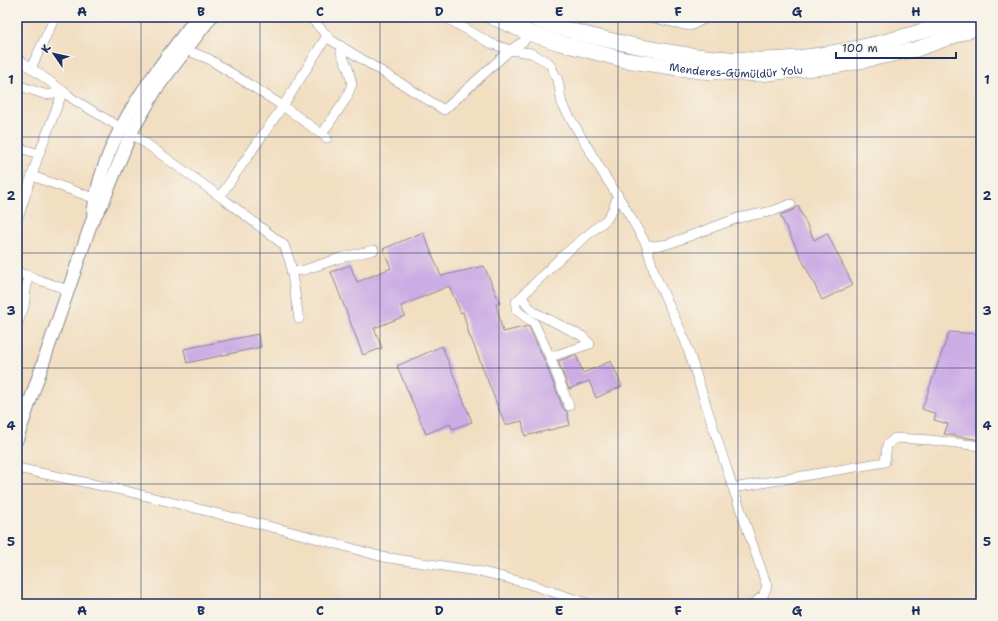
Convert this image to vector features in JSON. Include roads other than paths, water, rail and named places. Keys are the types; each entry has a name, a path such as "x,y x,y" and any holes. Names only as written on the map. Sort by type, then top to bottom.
{"main road":[{"name":"Menderes-Gümüldür Yolu","path":"492,17 529,33 560,43 626,60 699,71 760,74 841,65 917,49 981,26"},
{"name":"Menderes-Gümüldür Yolu","path":"530,17 572,32 667,52 729,59 767,59 797,58 843,50 921,33 966,17"}],"street":[{"path":"31,68 55,17"},
{"path":"17,439 99,200 140,94 197,17"},
{"path":"126,131 211,17"},
{"path":"310,17 327,36 341,46 444,110 510,50 524,41 529,33"},
{"path":"446,17 490,44 510,50 531,53 549,63 558,80 562,104 604,175 618,195 646,244 655,275 685,340 733,488 767,586 763,596 753,604"},
{"path":"650,17 690,26 704,20 704,17"},
{"path":"223,192 282,106 327,36"},
{"path":"186,50 209,59 282,106 324,136 346,99 352,84 348,68 341,53 341,46"},
{"path":"17,58 73,99 126,131 225,200 284,245 290,262 299,319"},
{"path":"17,85 47,94 63,91"},
{"path":"18,215 63,91"},
{"path":"17,147 39,154"},
{"path":"32,176 99,200"},
{"path":"569,406 550,357 534,323 516,310 516,302 561,257 607,219 613,209 618,195"},
{"path":"646,244 653,246 668,244 738,218 773,211 791,204"},
{"path":"291,271 304,270 340,258 374,250"},
{"path":"17,272 68,290"},
{"path":"17,325 24,307 28,276"},
{"path":"522,297 534,312 582,336 590,344 550,357"},
{"path":"733,488 885,462 887,445 895,438 931,440 981,446"},
{"path":"17,468 126,491 304,535 383,557 483,572 526,583 589,604"}]}
